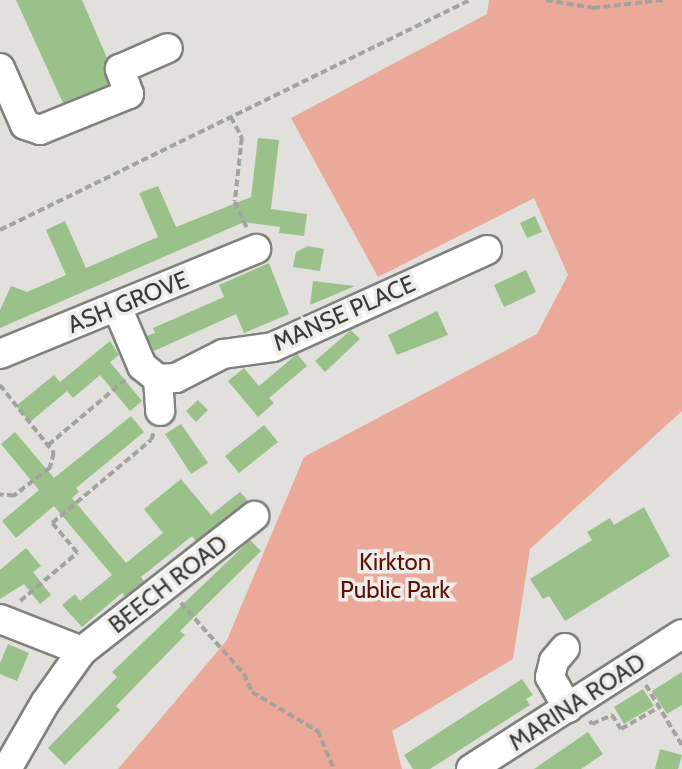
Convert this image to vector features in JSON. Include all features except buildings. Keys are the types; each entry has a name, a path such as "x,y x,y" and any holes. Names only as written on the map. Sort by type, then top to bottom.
{"street":[{"path":"0,68 25,125 40,130 129,94 120,69 168,48"},
{"name":"ASH GROVE","path":"0,354 256,249"},
{"name":"MANSE PLACE","path":"150,372 176,378 223,354 274,347 487,250"},
{"path":"117,307 150,372 160,411"},
{"name":"BEECH ROAD","path":"7,769 45,703 82,651 254,516"},
{"path":"10,610 82,651"},
{"name":"MARINA ROAD","path":"471,769 506,757 579,713 682,634"},
{"path":"565,648 554,661 550,677 579,713"}],"path":[{"path":"0,230 470,0"},
{"path":"546,0 593,8 663,0"},
{"path":"231,117 242,138 235,202 256,249"},
{"path":"47,445 150,372"},
{"path":"0,385 54,453 50,468 14,496 0,495"},
{"path":"10,610 77,553 52,523 151,440 160,411"},
{"path":"183,604 244,674 252,692 318,731 334,769"},
{"path":"644,681 682,745"},
{"path":"579,713 592,724 612,715 621,729 659,707"}],"green space":[{"name":"Kirkton Public Park","path":"489,0 682,0 682,411 530,549 513,659 392,731 402,769 118,769 227,640 304,457 537,334 568,275 534,198 378,277 291,118 487,14"}]}
